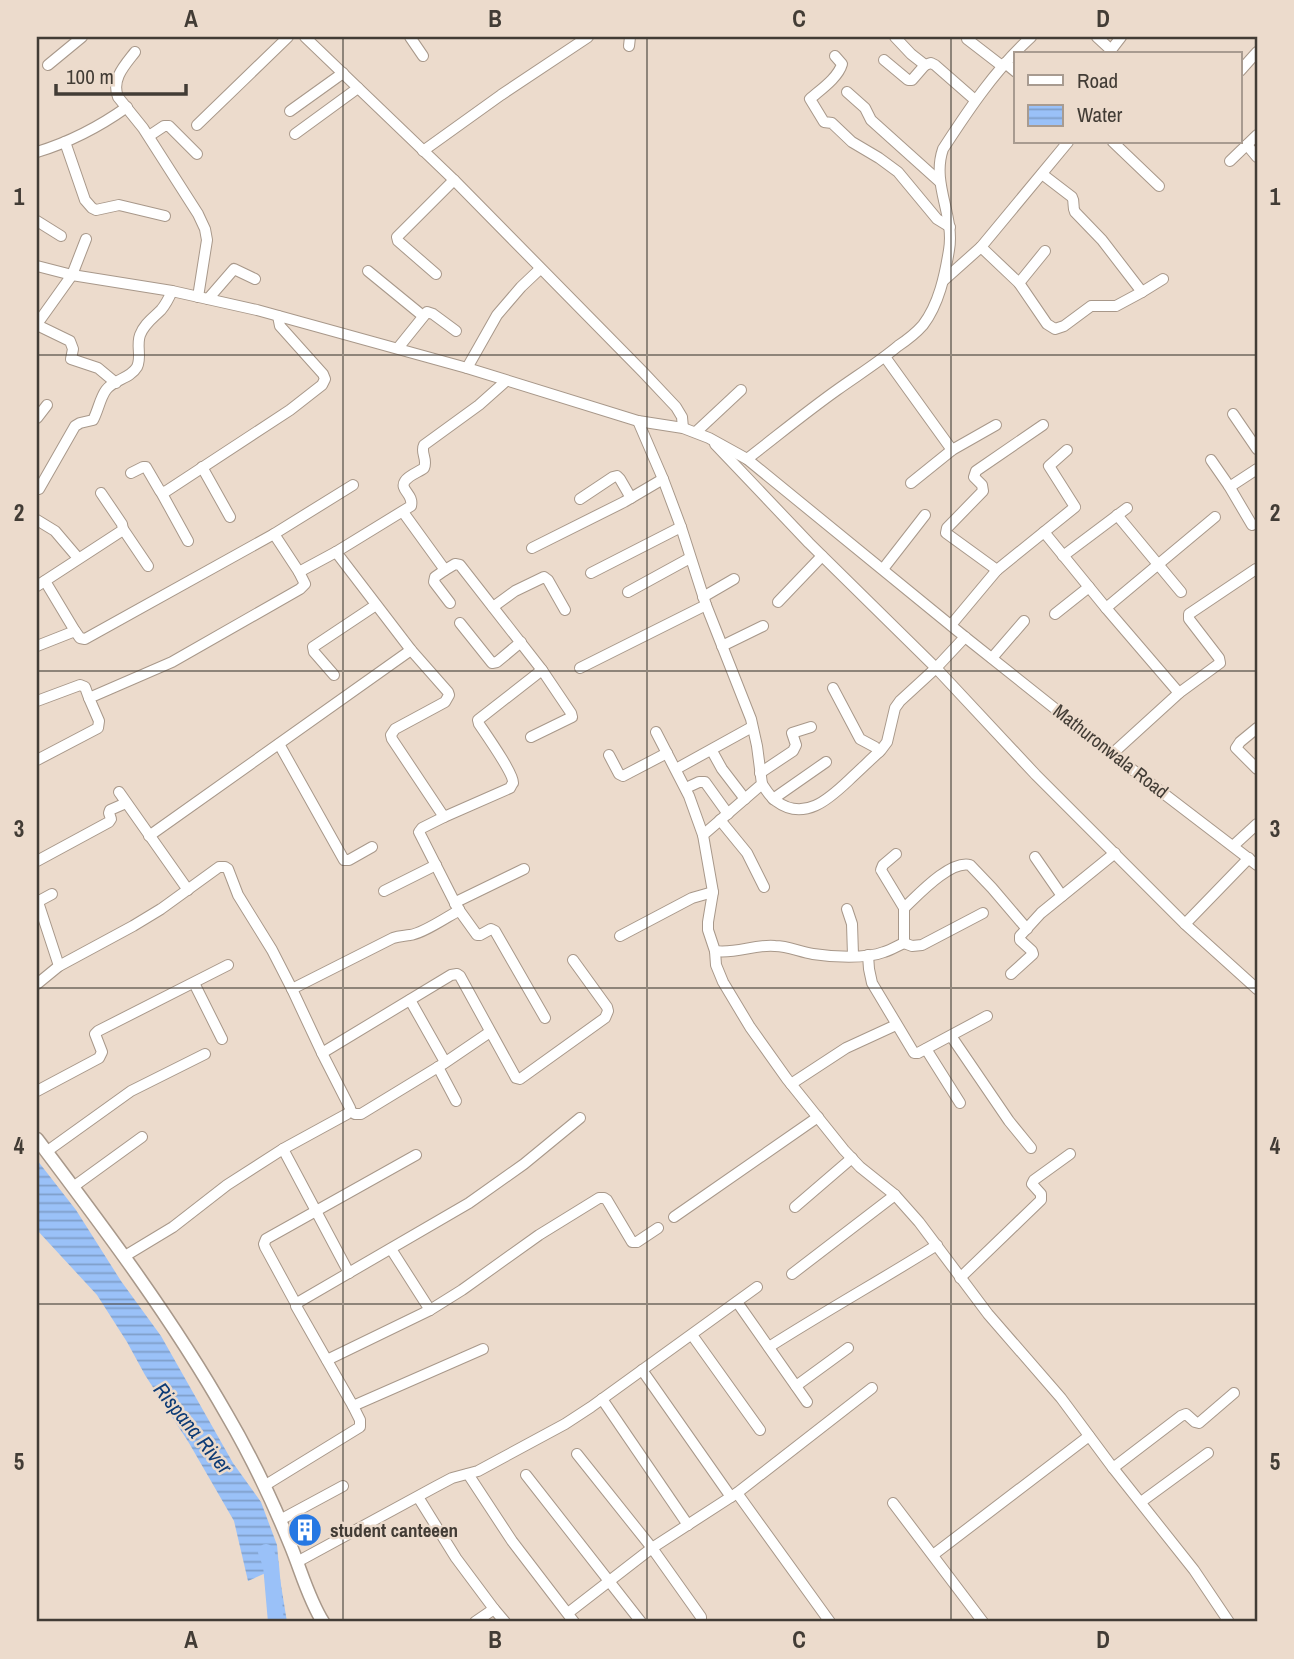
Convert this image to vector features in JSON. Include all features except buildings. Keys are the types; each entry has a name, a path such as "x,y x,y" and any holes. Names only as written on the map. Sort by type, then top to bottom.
{"main road":[{"path":"37,1139 165,1314 227,1415 280,1520 316,1611 323,1622"}],"street":[{"path":"48,65 82,37"},
{"path":"197,125 288,37"},
{"path":"410,37 423,56"},
{"path":"423,151 500,95 588,37"},
{"path":"1016,52 1031,37"},
{"path":"1097,37 1110,52 1121,37"},
{"path":"311,39 454,180 676,407 682,417 683,428"},
{"path":"901,39 925,65"},
{"path":"967,39 1014,71"},
{"path":"135,52 121,70 115,86 118,97 149,136 205,229 207,240 203,298"},
{"path":"1242,69 1257,52"},
{"path":"747,458 885,357 922,326 933,309 943,281 951,237 940,182 943,149 975,100 1014,54"},
{"path":"835,56 842,64 840,69 810,99 824,122 832,123 852,142 898,172 937,219 950,227"},
{"path":"884,60 908,80 912,80 928,62 935,65 975,100"},
{"path":"290,111 343,73"},
{"path":"295,134 358,88"},
{"path":"847,92 865,108 871,120 940,182"},
{"path":"37,152 94,129 127,107"},
{"path":"149,136 164,126 169,126 197,154"},
{"path":"1230,161 1257,135"},
{"path":"65,142 85,200 92,208 119,205 165,216"},
{"path":"943,281 981,247 1066,144"},
{"path":"1115,144 1159,186"},
{"path":"1247,145 1257,157"},
{"path":"1042,174 1072,197 1075,212 1102,240 1142,292"},
{"path":"436,274 398,241 397,237 454,180"},
{"path":"37,221 61,236"},
{"path":"86,239 72,275 37,325 70,341 73,349 71,359 98,368 116,383"},
{"path":"981,247 1019,282 1047,324 1055,329 1064,326 1091,306 1116,306 1163,279"},
{"path":"1019,282 1045,251"},
{"name":"Mathuronwala Road","path":"37,267 172,291 278,316 467,368 638,421 683,428 709,438 747,458 965,637 1112,754 1253,861"},
{"path":"203,298 234,269 255,279"},
{"path":"467,368 497,315 540,270"},
{"path":"368,271 423,316"},
{"path":"39,489 72,430 80,423 93,420 106,390 138,366 139,336 172,291"},
{"path":"398,348 429,312 456,331"},
{"path":"161,492 290,410 324,383 323,374 280,326 278,316"},
{"path":"885,357 952,450"},
{"path":"299,572 411,506 412,499 404,485 407,479 424,468 424,445 506,382"},
{"path":"696,432 741,390"},
{"path":"37,418 47,405"},
{"path":"1233,414 1257,449"},
{"path":"638,421 663,479 704,601 744,700 752,727 762,784 773,799 782,805 804,809 828,799 879,752 887,742 895,708 900,701 965,637"},
{"path":"911,483 952,450 996,425"},
{"path":"997,570 948,536 946,531 984,491 974,477 976,471 1043,425"},
{"path":"709,438 1185,924 1257,989"},
{"path":"951,625 997,570 1075,508 1049,466 1067,450"},
{"path":"1211,460 1252,525"},
{"path":"131,473 146,467 188,541"},
{"path":"202,467 230,517"},
{"path":"1229,486 1257,469"},
{"path":"580,499 617,476 631,498"},
{"path":"532,548 663,479"},
{"path":"123,528 121,532 41,583 80,638 85,639 274,534 353,485"},
{"path":"101,493 148,566"},
{"path":"1063,556 1127,508"},
{"path":"403,512 445,570"},
{"path":"883,569 925,515"},
{"path":"1117,515 1181,592"},
{"path":"1106,608 1215,517"},
{"path":"37,520 55,531 78,558"},
{"path":"591,573 681,527"},
{"path":"1044,532 1179,693"},
{"path":"89,698 172,662 300,589 305,584 274,534"},
{"path":"335,552 449,695 445,702 395,729 391,735 444,817"},
{"path":"778,602 822,556"},
{"path":"628,592 690,558"},
{"path":"450,603 434,582 435,578 455,564 460,565 521,642 573,715 531,737"},
{"path":"1112,754 1179,693 1218,665 1220,660 1189,619 1189,614 1256,569"},
{"path":"493,607 522,586 544,577 565,610"},
{"path":"580,668 704,601 734,579"},
{"path":"1055,614 1088,587"},
{"path":"334,675 313,648 376,606"},
{"path":"992,658 1024,621"},
{"path":"460,623 492,663 497,663 521,642"},
{"path":"722,646 763,626"},
{"path":"37,646 75,631"},
{"path":"149,836 411,650"},
{"path":"542,670 478,720 508,770 512,780 510,788 444,817 419,832 457,906 477,935 491,929 495,931 545,1018"},
{"path":"37,701 80,685 85,687 99,721 97,728 37,760"},
{"path":"833,688 860,739 879,752"},
{"path":"676,769 752,727"},
{"path":"760,773 793,751 796,745 793,733 811,727"},
{"path":"1257,728 1240,742 1237,748 1257,769"},
{"path":"656,732 686,788 703,835 713,892 708,930 715,951 716,965 750,1027 844,1150 895,1195 919,1222 988,1314 1060,1398 1194,1570 1229,1622"},
{"path":"279,744 344,860 349,860 372,847"},
{"path":"712,751 745,799"},
{"path":"609,755 619,774 623,776 667,753"},
{"path":"773,799 826,762"},
{"path":"686,788 705,782 764,887"},
{"path":"703,835 762,784"},
{"path":"119,792 188,890"},
{"path":"37,861 109,822 110,810 126,803"},
{"path":"1233,846 1257,824"},
{"path":"1011,974 1032,954 1019,939 1027,929 1041,913 1115,853"},
{"path":"896,854 881,870 904,908 904,943"},
{"path":"1035,856 1062,895"},
{"path":"1185,924 1253,861"},
{"path":"904,908 939,877 965,863 992,888 1027,929"},
{"path":"384,891 436,865"},
{"path":"37,984 59,966 132,926 219,867 225,867 292,989 350,1111 361,1114 442,1065 489,1032"},
{"path":"292,989 393,938 413,935 457,906 524,869"},
{"path":"621,936 692,898 713,892"},
{"path":"52,894 41,899 39,905 59,966"},
{"path":"847,909 852,924 853,955"},
{"path":"715,951 730,952 776,946 811,954 868,955 885,952 904,943 922,945 983,913"},
{"path":"868,955 872,983 914,1053 988,1016"},
{"path":"322,1053 451,975 457,974 516,1078 520,1079 605,1018 607,1007 573,960"},
{"path":"37,1091 99,1058 103,1052 95,1034 98,1031 228,965"},
{"path":"194,982 222,1038"},
{"path":"410,1000 442,1065 456,1101"},
{"path":"791,1084 846,1048 897,1025"},
{"path":"951,1036 1009,1121 1031,1148"},
{"path":"926,1049 960,1103"},
{"path":"46,1152 131,1091 205,1055"},
{"path":"125,1256 173,1227 228,1185 283,1149 350,1111"},
{"path":"674,1217 818,1117"},
{"path":"296,1304 469,1203 580,1118"},
{"path":"73,1187 142,1137"},
{"path":"283,1149 349,1273"},
{"path":"960,1278 1041,1200 1041,1194 1032,1184 1034,1180 1070,1154"},
{"path":"264,1486 360,1427 360,1420 353,1406 265,1247 265,1241 416,1155"},
{"path":"795,1207 852,1158"},
{"path":"792,1274 895,1195"},
{"path":"327,1360 430,1310 539,1235 599,1198 607,1200 632,1242 637,1242 659,1228"},
{"path":"769,1348 820,1314 937,1245"},
{"path":"391,1249 430,1310"},
{"path":"298,1562 452,1478 478,1471 565,1424 757,1287"},
{"path":"737,1302 807,1402"},
{"path":"692,1335 760,1430"},
{"path":"796,1386 848,1348"},
{"path":"353,1406 483,1349"},
{"path":"642,1370 830,1622"},
{"path":"568,1613 652,1548 734,1495 872,1388"},
{"path":"1113,1468 1181,1416 1186,1414 1199,1423 1234,1393"},
{"path":"602,1399 688,1525"},
{"path":"933,1555 1089,1436"},
{"path":"1141,1502 1208,1453"},
{"path":"577,1454 652,1548 701,1617 701,1622"},
{"path":"468,1474 512,1541 574,1622"},
{"path":"526,1475 641,1622"},
{"path":"280,1520 343,1486"},
{"path":"418,1497 456,1558 505,1622"},
{"path":"893,1503 983,1622"},
{"path":"475,1622 494,1609"}],"water":[{"path":"37,1160 76,1210 121,1281 161,1336 233,1463 261,1502 277,1545 279,1567 248,1581 234,1521 189,1443 97,1295 37,1230"},
{"path":"280,1579 287,1622 270,1622 265,1584"}],"waterway":[{"name":"Rispana River","path":"266,1552 271,1565 276,1622"}],"place":[{"name":"student canteeen","path":"305,1530"}]}
